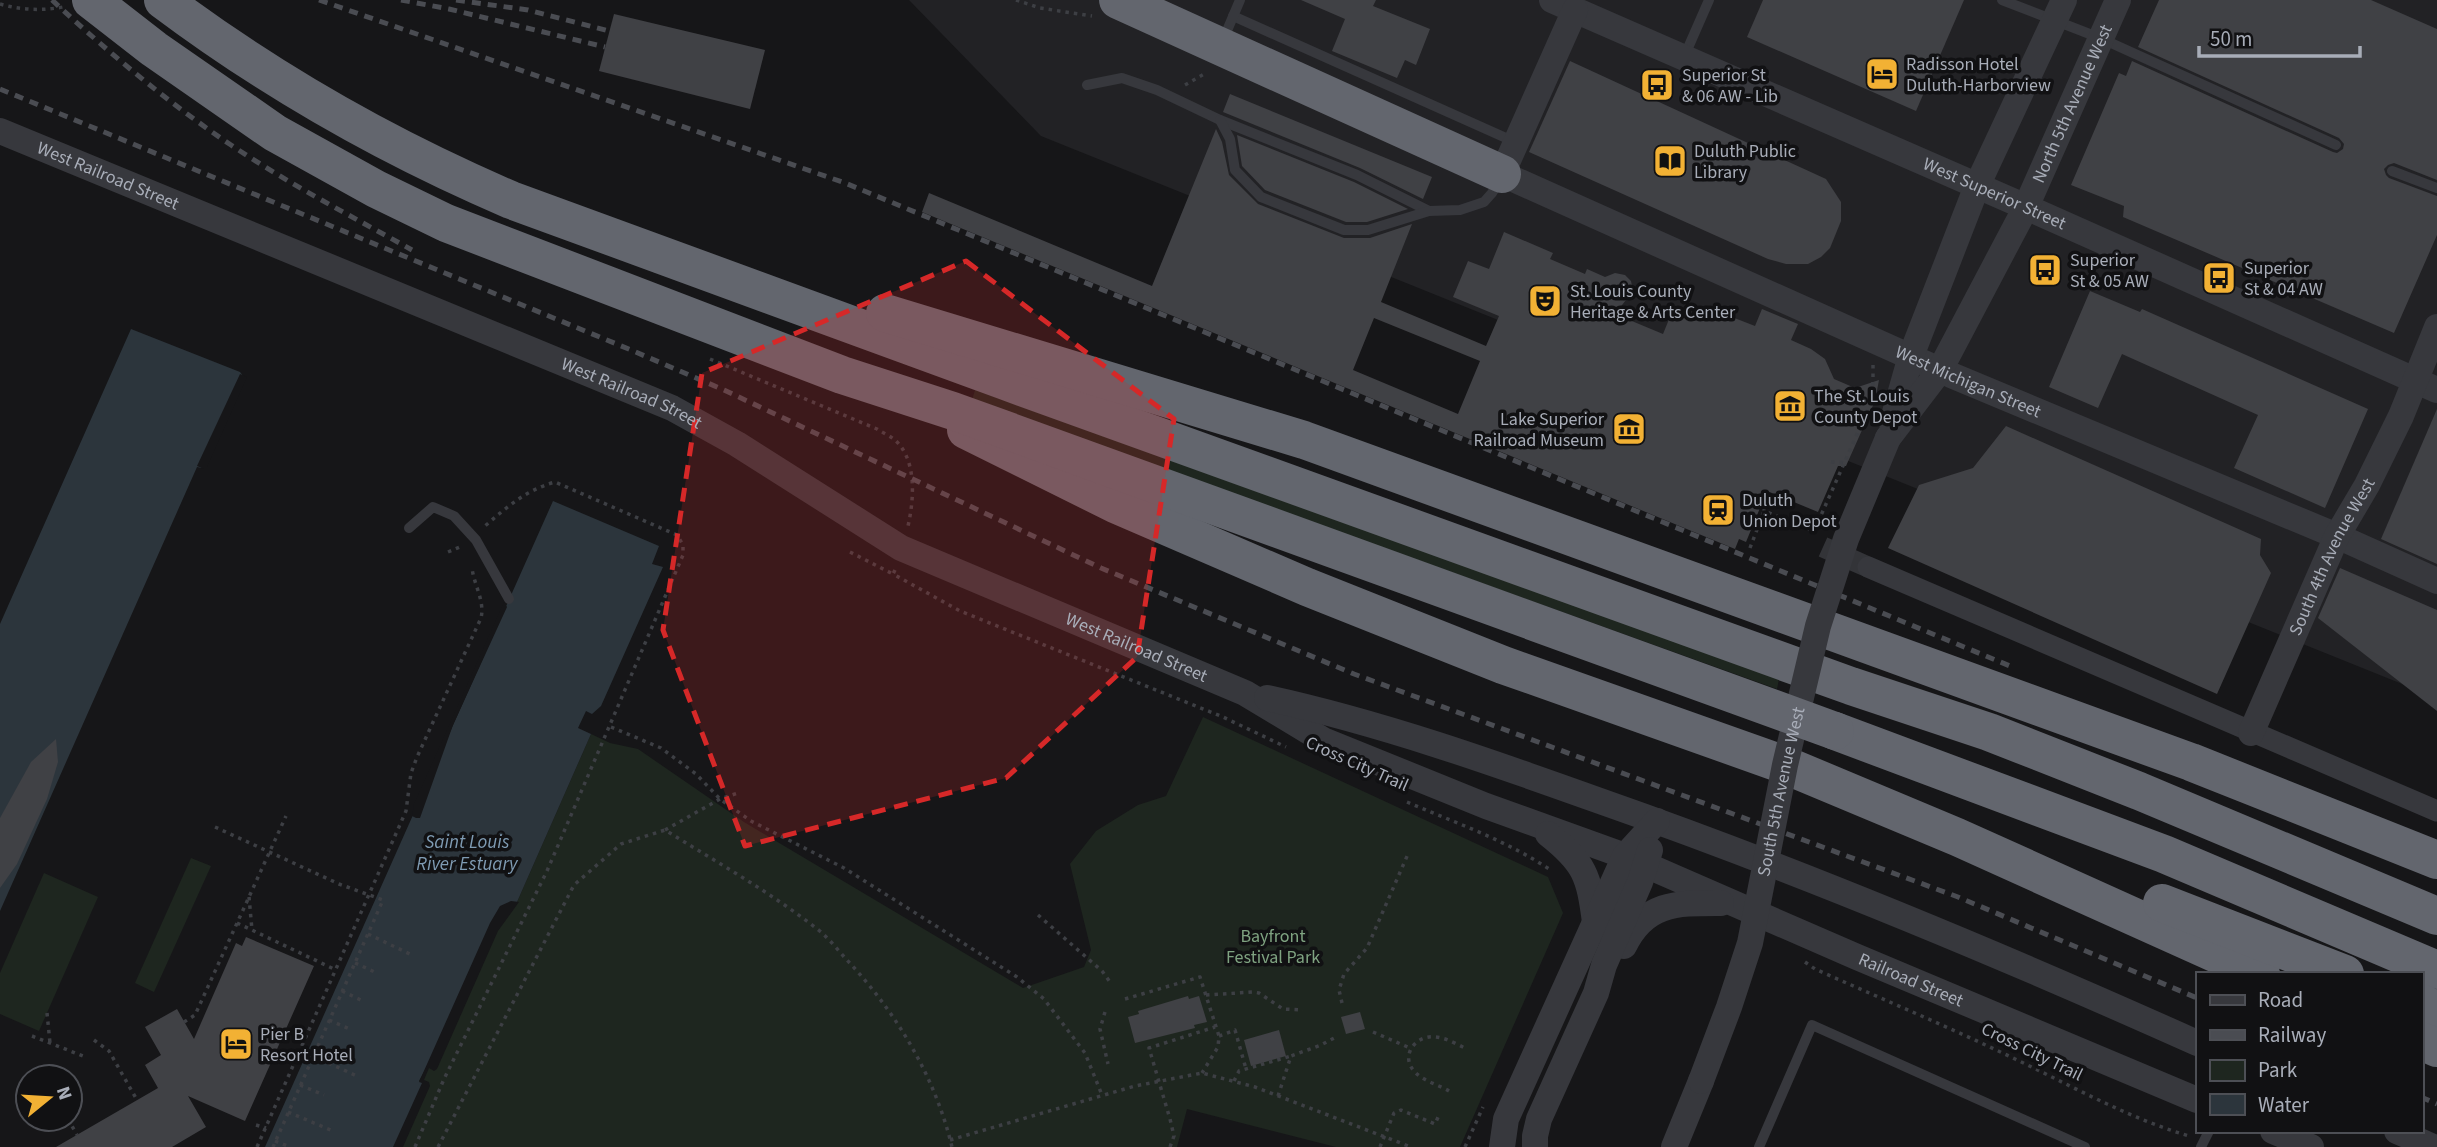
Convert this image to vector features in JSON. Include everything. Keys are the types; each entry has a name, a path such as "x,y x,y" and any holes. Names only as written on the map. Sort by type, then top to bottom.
{"highway":[{"path":"91,0 154,50 275,133 376,189 446,223 889,391 953,411 1835,731 2164,854 2437,970"},
{"path":"163,0 217,40 300,94 410,154 511,200 1851,686 1989,732 2139,791 2437,916"},
{"path":"1118,0 1509,158"},
{"path":"686,265 800,288 1044,359 1291,436 2191,762 2437,860"},
{"path":"889,391 1115,504 1294,581 1503,665 1785,765 1956,836 2136,905 2339,972"},
{"path":"2136,905 2257,972"}],"street":[{"name":"North 5th Avenue West","path":"2026,207 2118,0"},
{"name":"West Superior Street","path":"1569,3 1684,57 2426,385"},
{"path":"1509,158 1569,3"},
{"path":"1977,186 2059,10"},
{"name":"West Railroad Street","path":"0,131 672,408 737,444 901,548 1245,693 1323,740 1636,861"},
{"name":"West Michigan Street","path":"1509,158 1940,370 2337,536 2437,581"},
{"name":"South 5th Avenue West","path":"1674,1147 1730,1007 1750,943 1785,765 1818,626 1846,539 1888,438 1911,356 1977,186"},
{"name":"South 5th Avenue West","path":"1888,438 1940,370 2026,207"},
{"name":"South 4th Avenue West","path":"2251,733 2337,536 2367,485 2400,416 2426,385 2437,327"},
{"path":"1868,567 2437,811"},
{"name":"West Railroad Street","path":"1245,693 1343,716 1494,763 1657,821"},
{"path":"1529,821 1567,849 1585,871 1595,923"},
{"path":"1502,1147 1506,1119 1595,923 1636,861 1657,821 1983,948 2196,1043"},
{"path":"1535,1147 1539,1119 1596,993 1636,861"},
{"name":"Railroad Street","path":"1636,861 2196,1100"},
{"path":"1596,993 1613,969 1629,935 1650,913 1683,903 1735,903"},
{"path":"2278,1133 2311,1147"},
{"path":"2402,1133 2433,1147"}],"lane":[{"path":"1222,44 1239,0"},
{"path":"1684,57 1709,0"},
{"path":"2002,0 2059,10 2100,38 2336,145"},
{"path":"1087,85 1122,78 1357,176 1429,211"},
{"path":"1220,120 1230,139 1235,170 1261,197 1344,230 1368,230 1429,211 1460,210 1484,202 1492,194 1509,158"},
{"path":"2392,171 2437,188"},
{"path":"409,528 433,507 454,516 476,540 509,599"},
{"path":"1759,1147 1812,1025 2085,1147"}],"path":[{"path":"1168,95 1222,44"},
{"path":"1764,511 1815,531 1872,401 1873,364"},
{"path":"1831,462 1845,463"},
{"path":"257,1147 406,811 411,773 417,757 481,618 483,608 473,580 471,560 478,532 518,498 537,487 555,482 677,535 683,555 547,871 444,1079 415,1147"},
{"path":"1750,548 1764,511 1764,490"},
{"path":"893,574 901,548"},
{"name":"Cross City Trail","path":"850,552 960,611 1228,719 1287,748"},
{"path":"610,727 661,748 696,774 720,799 751,821 844,868 1017,977 1044,999 1086,1053 1102,1095"},
{"path":"438,1147 574,885 621,845 666,830 720,799 738,793"},
{"name":"Cross City Trail","path":"1405,801 1535,859 1555,873"},
{"path":"184,1022 195,1015 286,816"},
{"path":"215,827 340,884 383,900 272,1147"},
{"path":"666,830 775,898 823,934 854,967 903,1031 932,1083 952,1147"},
{"path":"1342,1003 1339,990 1344,974 1367,948 1408,854"},
{"path":"249,896 252,930"},
{"path":"1038,915 1102,971 1110,982"},
{"path":"237,923 336,970"},
{"path":"368,934 412,955"},
{"name":"Cross City Trail","path":"1795,956 1815,969 2164,1129 2205,1140"},
{"path":"355,963 377,973"},
{"path":"1125,999 1200,977 1219,1036 1218,1047 1202,1073"},
{"path":"342,991 365,1002"},
{"path":"1206,995 1253,992 1283,1009 1303,1010"},
{"path":"1105,1012 1100,1029 1108,1064"},
{"path":"47,1013 50,1043"},
{"path":"329,1020 352,1030"},
{"path":"1170,1147 1174,1136 1149,1048 1216,1027"},
{"path":"1219,1036 1235,1030 1246,1069"},
{"path":"1373,1032 1410,1048"},
{"path":"32,1036 83,1056"},
{"path":"1234,1082 1239,1071 1291,1056 1336,1037"},
{"path":"1449,1091 1414,1072 1409,1060 1410,1048 1420,1039 1436,1037 1467,1049"},
{"path":"94,1040 109,1051 137,1100"},
{"path":"313,1056 357,1076"},
{"path":"1278,1096 1291,1056"},
{"path":"950,1140 1102,1095 1159,1080 1202,1073 1278,1096 1411,1147"},
{"path":"300,1085 324,1095"},
{"path":"1465,1147 1483,1106"},
{"path":"1380,1147 1394,1113 1401,1110 1435,1124 1439,1115"},
{"path":"288,1112 333,1132"},
{"path":"256,1125 266,1128"},
{"path":"275,1141 290,1147"}],"highlighted area":[{"path":"966,261 1174,419 1137,657 1006,778 745,846 663,630 702,373"}],"shaded area":[{"path":"909,0 2437,0 2437,698 1041,136"}],"green space":[{"path":"975,390 1779,679 1777,689 972,400"},
{"name":"Bayfront Festival Park","path":"1203,717 1548,877 1563,913 1460,1147 1336,1147 1187,1109 1177,1147 399,1147 419,1082 495,929 517,902 591,734 610,743 638,749 744,822 1023,988 1084,967 1091,950 1070,864 1096,831 1138,805 1166,796"},
{"path":"191,858 211,866 154,992 135,983"},
{"path":"44,873 98,897 39,1031 0,1014 0,973"}],"water":[{"path":"131,329 240,372 243,376 202,468 197,467 0,911 0,624"},
{"name":"Saint Louis River Estuary","path":"553,501 659,546 652,564 663,567 601,706 592,714 586,711 578,728 591,734 517,902 495,929 419,1081 427,1085 399,1147 265,1147"}],"pier":[{"path":"240,374 247,377 204,469 197,466"},
{"path":"504,602 507,607 453,725 420,818 416,818 412,816 414,804"},
{"path":"511,901 519,902 498,931 437,1069 434,1071 429,1068 424,1080 429,1082 430,1086 403,1147 393,1147 490,923 500,906"}],"building":[{"path":"1301,0 1376,0 1373,6 1430,29 1416,65 1405,60 1397,78 1332,51 1345,19"},
{"name":"Radisson Hotel Duluth-Harborview","path":"1763,0 1964,0 1916,111 1747,37"},
{"path":"2159,0 2371,0 2437,29 2437,180 2394,163 2384,169 2389,178 2437,196 2437,235 2394,333 2123,217 2124,206 2071,185 2119,73 2126,76 2132,61 2333,152 2337,153 2343,149 2344,144 2339,138 2138,47"},
{"path":"614,14 765,50 750,109 599,71"},
{"name":"Duluth Public Library","path":"1570,61 1826,179 1841,202 1841,221 1830,248 1808,264 1786,264 1768,259 1529,152"},
{"path":"1230,94 1432,177 1423,199 1360,168 1223,112"},
{"path":"1216,129 1222,142 1229,175 1258,204 1344,238 1370,238 1412,224 1381,302 1486,346 1499,316 1453,297 1468,261 1489,269 1504,232 1553,253 1550,259 1585,274 1587,269 1605,277 1615,273 1625,275 1631,281 1633,291 1615,314 1663,334 1672,312 1695,321 1710,312 1719,312 1755,326 1762,309 1798,324 1791,340 1825,359 1834,379 1855,388 1879,380 1875,401 1846,466 1838,466 1818,512 1767,491 1746,542 1739,539 1735,549 922,212 929,193 1152,286","holes":["1374,318 1480,361 1458,414 1353,370"]},
{"path":"1237,135 1354,182 1408,209 1367,222 1346,222 1265,190 1242,166"},
{"path":"2090,291 2140,312 2142,309 2368,409 2325,508 2234,468 2258,415 2122,354 2098,408 2049,387"},
{"path":"2437,409 2437,564 2381,539"},
{"path":"2006,426 2261,539 2260,555 2271,573 2217,694 1888,548 1919,485 1973,468"},
{"path":"2340,568 2437,610 2437,711 2318,618"},
{"path":"56,739 58,762 47,799 17,864 0,888 0,818 31,762"},
{"name":"Pier B Resort Hotel","path":"246,937 314,966 245,1121 188,1096 206,1127 172,1147 56,1147 158,1088 145,1065 161,1055 145,1027 177,1009 194,1039 236,943 242,946"},
{"path":"1188,996 1189,999 1199,996 1207,1022 1194,1025 1195,1028 1135,1043 1128,1017 1139,1014 1138,1011"},
{"path":"1360,1012 1365,1029 1346,1034 1341,1017"},
{"path":"1279,1030 1286,1056 1251,1066 1244,1040"}],"tunnel":[{"path":"1823,547 1868,567"}],"railway":[{"path":"52,0 138,76 207,129 275,173 412,250"},
{"path":"319,0 845,183 2010,666"},
{"path":"401,0 605,47"},
{"path":"456,0 528,10 609,31"},
{"path":"0,89 724,390 1101,568 1354,674 1958,897 2196,998"},
{"path":"2423,1098 2437,1104"}],"place":[{"name":"Radisson Hotel Duluth-Harborview","path":"1882,74"},
{"name":"Superior St & 06 AW - Lib","path":"1657,85"},
{"name":"Duluth Public Library","path":"1670,161"},
{"name":"Superior St & 05 AW","path":"2045,270"},
{"name":"Superior St & 04 AW","path":"2219,278"},
{"name":"St. Louis County Heritage & Arts Center","path":"1545,301"},
{"name":"The St. Louis County Depot","path":"1790,406"},
{"name":"Lake Superior Railroad Museum","path":"1629,429"},
{"name":"Duluth Union Depot","path":"1718,510"},
{"name":"Pier B Resort Hotel","path":"236,1044"}]}
